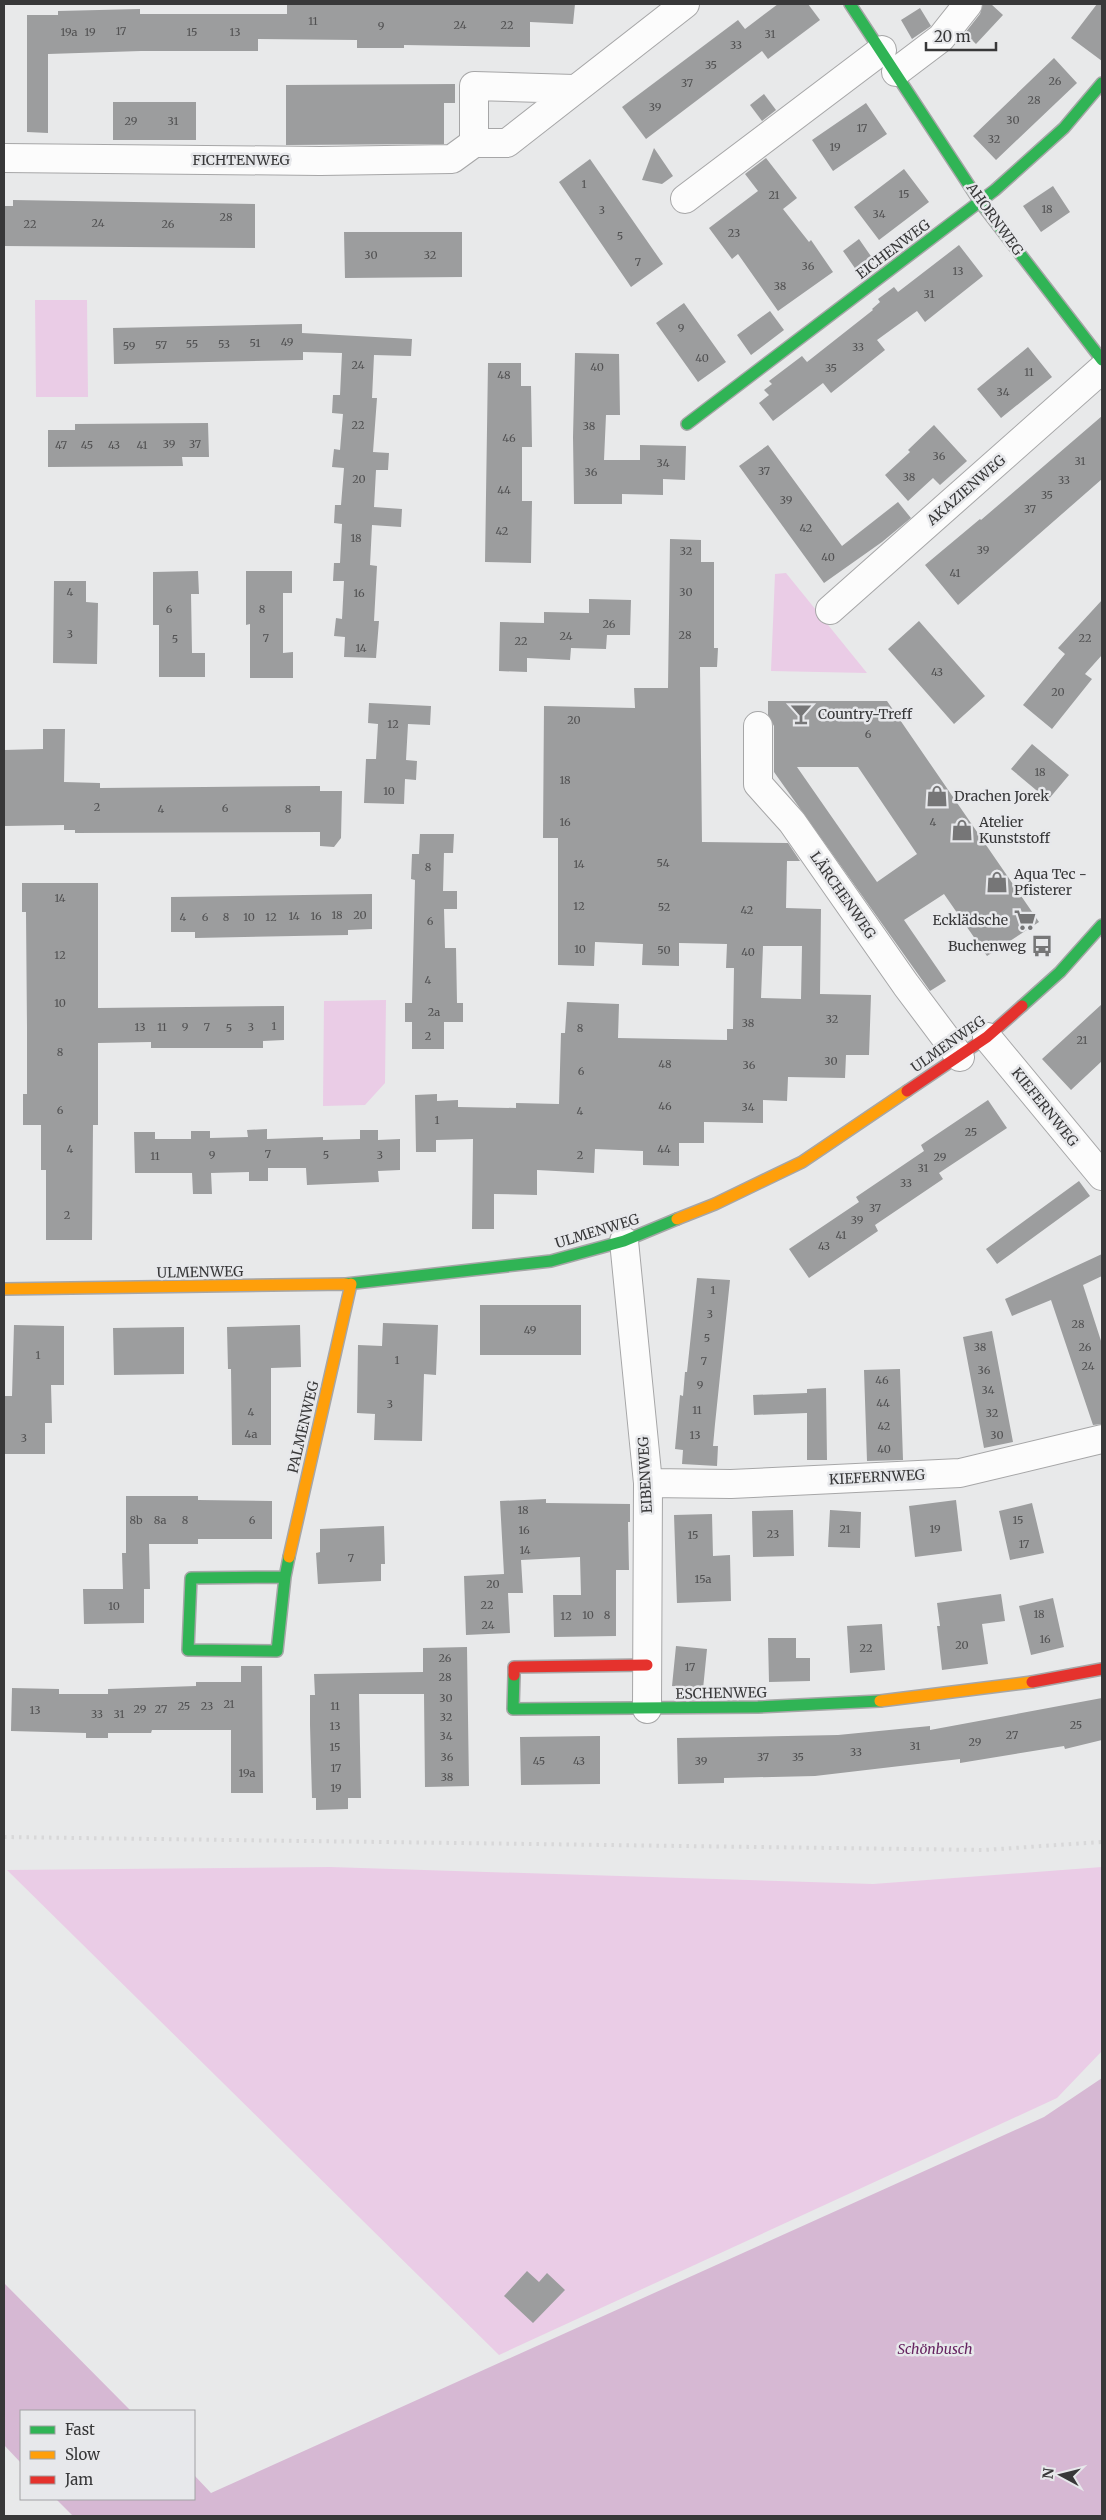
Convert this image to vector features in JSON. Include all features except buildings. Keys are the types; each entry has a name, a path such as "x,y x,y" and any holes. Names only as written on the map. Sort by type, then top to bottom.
{"street":[{"path":"574,89 474,86 474,143 507,143 684,4"},
{"name":"AHORNWEG","path":"850,4 980,202 1102,360"},
{"path":"685,199 889,61 941,38 968,4"},
{"name":"EICHENWEG","path":"688,424 980,202 1058,134 1089,101 1102,83"},
{"name":"FICHTENWEG","path":"4,158 320,161 452,159 474,143"},
{"name":"AKAZIENWEG","path":"830,610 1102,369"},
{"name":"LÄRCHENWEG","path":"758,726 758,784 792,822 960,1057"},
{"name":"ULMENWEG","path":"4,1289 351,1284 398,1280 551,1260 624,1241 715,1204 802,1162 987,1037 1060,972 1102,925"},
{"name":"KIEFERNWEG","path":"987,1037 1102,1176"},
{"name":"EIBENWEG","path":"624,1241 648,1483 647,1709"},
{"name":"PALMENWEG","path":"285,1577 191,1578 188,1650 278,1651 285,1577 351,1284"},
{"name":"KIEFERNWEG","path":"648,1483 731,1484 960,1473 1102,1439"},
{"name":"ESCHENWEG","path":"647,1665 514,1667 513,1709 834,1706 943,1696 1102,1669"}],"shaded area":[{"path":"35,300 87,300 88,397 36,397"},
{"path":"786,573 867,673 771,671 775,574"},
{"path":"386,1000 385,1083 365,1105 323,1106 324,1001"},
{"path":"330,1867 873,1884 1102,1867 1102,2051 1057,2098 499,2355 7,1870"}],"green space":[{"name":"Schönbusch","path":"1102,2078 1102,2516 73,2516 57,2500 195,2500 195,2476 211,2493 1044,2117"},
{"path":"4,2283 130,2410 20,2410 20,2462 4,2445"}],"railway":[{"path":"4,1837 984,1850 1102,1842"}],"traffic: fast":[{"path":"850,4 980,202 1102,360"},
{"path":"687,424 995,190 1064,128 1102,83"},
{"path":"1022,1006 1060,972 1102,925"},
{"path":"346,1284 551,1261 624,1241 677,1219"},
{"path":"285,1577 191,1578 188,1650 277,1651 289,1557"},
{"path":"514,1675 513,1709 758,1707 880,1701"}],"traffic: slow":[{"path":"677,1219 715,1204 802,1162 907,1091"},
{"path":"4,1289 346,1284"},
{"path":"289,1557 351,1284"},
{"path":"880,1701 1032,1682"}],"traffic: jam":[{"path":"907,1091 987,1037 1022,1006"},
{"path":"514,1675 514,1667 647,1665"},
{"path":"1032,1682 1102,1669"}],"place":[{"name":"Country-Treff","path":"801,714"},
{"name":"Drachen Jorek","path":"937,796"},
{"name":"Atelier Kunststoff","path":"962,830"},
{"name":"Aqua Tec - Pfisterer","path":"997,882"},
{"name":"Ecklädsche","path":"1025,920"},
{"name":"Buchenweg","path":"1042,946"}]}
